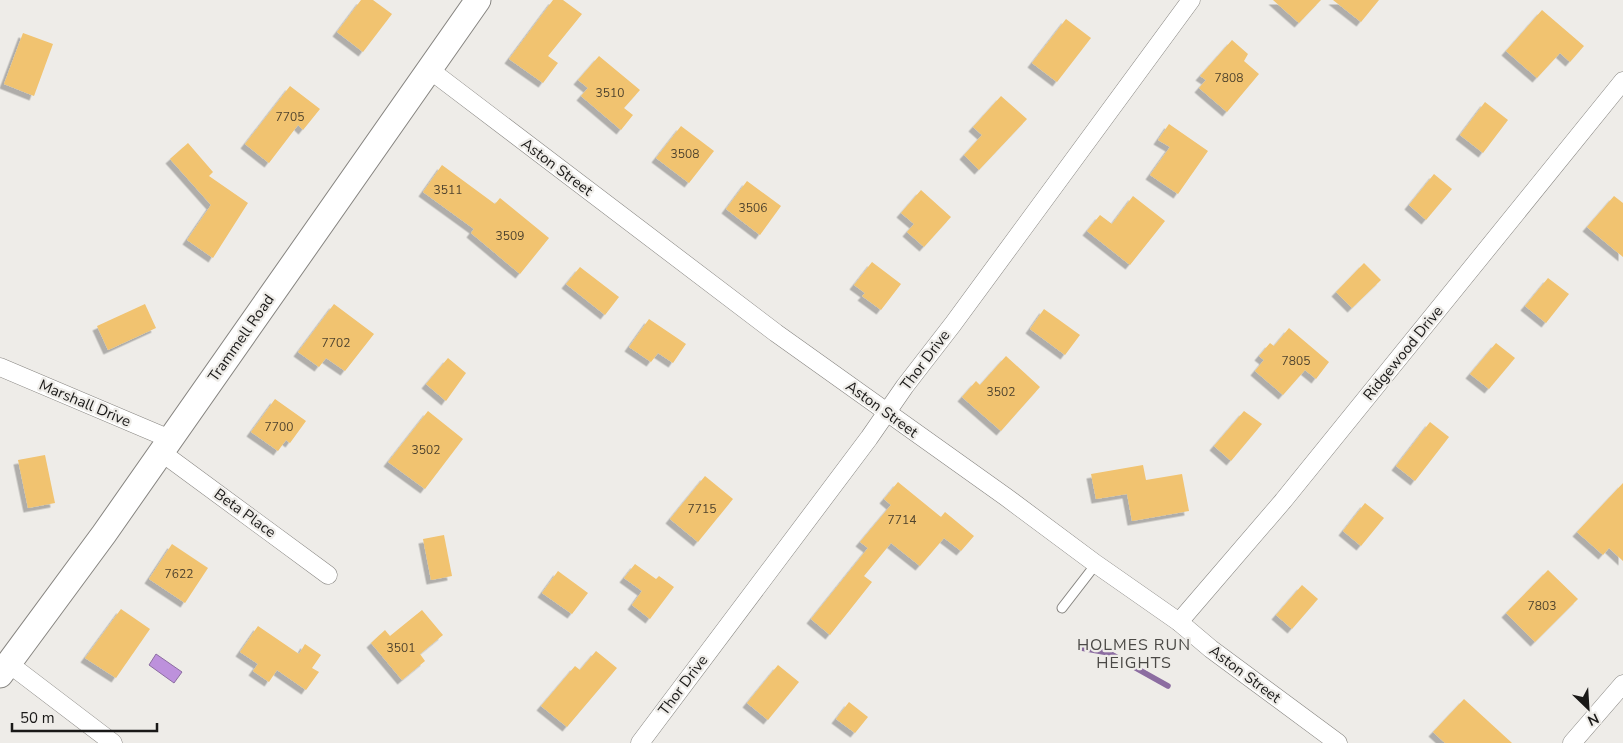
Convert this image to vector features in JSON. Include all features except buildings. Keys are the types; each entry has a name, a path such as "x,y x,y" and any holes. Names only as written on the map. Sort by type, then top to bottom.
{"street":[{"name":"Trammell Road","path":"4,669 104,534 478,0"},
{"name":"Thor Drive","path":"640,743 887,413 1191,0"},
{"name":"Aston Street","path":"430,70 776,333 1179,622 1211,650 1338,743"},
{"name":"Ridgewood Drive","path":"1179,622 1283,501 1623,81"},
{"name":"Marshall Drive","path":"0,367 165,446"},
{"name":"Beta Place","path":"165,446 328,574"},
{"path":"4,669 113,743"},
{"path":"1572,743 1623,684"}],"lane":[{"path":"1062,608 1096,564"}],"shaded area":[{"path":"156,654 182,672 174,683 149,665"}],"waterway":[{"path":"1081,648 1109,653 1168,686"}],"district":[{"name":"HOLMES RUN HEIGHTS","path":"1134,653"}]}
